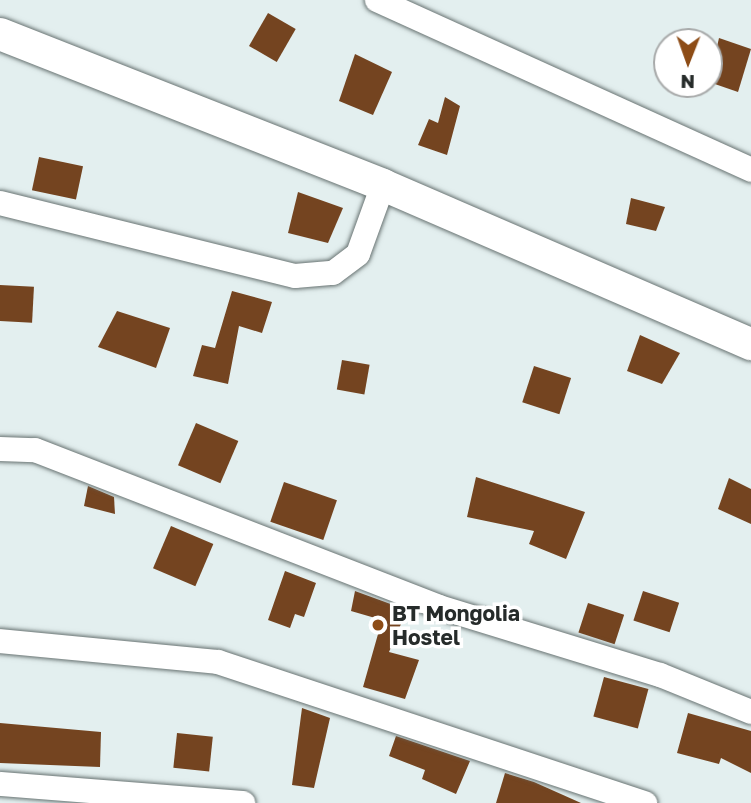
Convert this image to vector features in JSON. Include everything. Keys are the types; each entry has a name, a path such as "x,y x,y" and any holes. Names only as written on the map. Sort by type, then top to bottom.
{"street":[{"path":"377,0 751,170"},
{"path":"0,34 383,185 751,344"},
{"path":"0,204 295,276 333,273 358,254 383,185"},
{"path":"0,449 35,450 439,607 660,675 751,712"},
{"path":"0,641 218,662 645,803"},
{"path":"0,784 243,803"}],"building":[{"path":"268,13 296,29 277,62 249,46"},
{"path":"723,39 751,49 738,92 723,87"},
{"path":"355,54 392,72 373,115 339,101"},
{"path":"445,97 460,106 447,155 418,145 429,119 438,123"},
{"path":"39,157 83,166 76,200 32,190"},
{"path":"298,192 343,208 328,243 288,233"},
{"path":"631,198 665,207 656,231 626,224"},
{"path":"0,285 34,287 32,323 0,321"},
{"path":"232,291 272,302 262,333 239,326 228,384 193,376 202,345 215,348"},
{"path":"117,311 170,328 156,368 98,347"},
{"path":"640,335 680,353 662,384 627,371"},
{"path":"342,360 370,365 364,394 337,390"},
{"path":"534,366 571,378 559,414 522,402"},
{"path":"196,423 238,441 220,483 178,465"},
{"path":"476,477 585,512 566,559 529,544 534,531 467,517"},
{"path":"729,478 751,489 751,524 718,509"},
{"path":"284,482 337,500 323,540 270,522"},
{"path":"88,486 114,497 115,514 84,506"},
{"path":"171,526 213,544 195,586 153,568"},
{"path":"285,571 316,583 304,617 295,614 290,628 268,620"},
{"path":"355,591 407,610 389,652 419,660 405,699 363,687 382,620 351,611"},
{"path":"643,591 679,603 670,632 633,620"},
{"path":"588,603 624,615 615,644 578,632"},
{"path":"604,677 648,689 638,729 593,717"},
{"path":"302,708 330,718 314,788 292,785"},
{"path":"688,713 751,731 751,773 721,758 719,764 677,753"},
{"path":"0,723 101,732 100,767 0,763"},
{"path":"177,733 213,737 209,772 173,768"},
{"path":"396,736 470,761 456,794 422,779 425,770 389,756"},
{"path":"505,773 534,782 581,803 496,803"}],"place":[{"name":"BT Mongolia Hostel","path":"378,625"}]}
